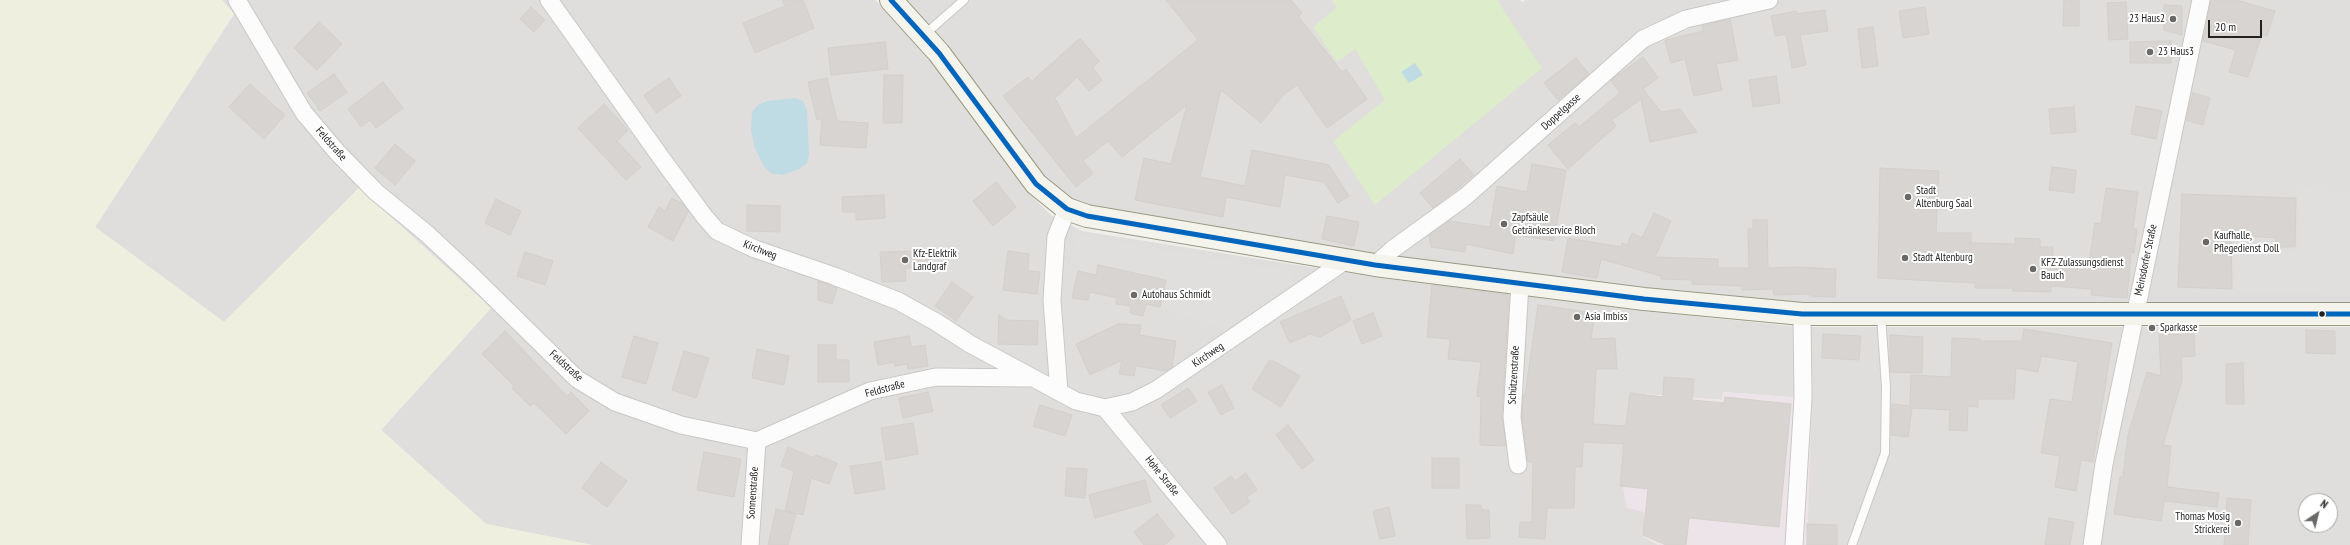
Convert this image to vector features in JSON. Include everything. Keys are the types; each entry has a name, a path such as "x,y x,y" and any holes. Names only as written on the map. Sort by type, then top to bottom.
{"main road":[{"path":"891,0 924,35 1036,184 1067,208 1087,216 1345,261 1520,284 1802,314 2350,314"}],"street":[{"name":"Feldstraße","path":"237,0 304,113 337,152 376,192 426,233 470,274 577,379 615,402 681,425 757,441 870,391 936,377 1032,378"},
{"name":"Kirchweg","path":"549,0 704,216 717,231 756,249 834,276 898,301 1032,378 1076,401 1105,408 1132,402 1156,390 1345,261"},
{"name":"Doppelgasse","path":"1375,265 1393,249 1465,196 1643,39 1686,19 1769,0"},
{"name":"Meinsdorfer Straße","path":"2092,545 2104,464 2201,0"},
{"path":"1060,392 1052,300 1056,237 1067,208"},
{"name":"Schützenstraße","path":"1518,465 1512,416 1520,284"},
{"path":"1794,545 1803,398 1802,314"},
{"name":"Hohe Straße","path":"1105,408 1218,545"},
{"name":"Sonnenstraße","path":"750,545 757,441"}],"lane":[{"path":"924,35 964,0"},
{"path":"1852,545 1885,453 1886,387 1881,315"}],"shaded area":[{"path":"222,0 875,0 930,60 1027,191 1052,216 1082,231 1373,277 1643,311 1801,327 2350,327 2350,545 1807,545 1803,398 1723,392 1722,400 1631,393 1644,512 1644,537 1658,545 592,545 486,524 381,430 491,308 359,188 224,322 95,227 234,14"},
{"path":"906,0 1520,0 1522,2 1525,0 2350,0 2350,304 1801,303 1645,288 1376,255 1089,208 1065,197 1044,176 948,46"},
{"path":"2300,189 2350,193 2350,296 2236,290 2235,241 2273,243 2274,252 2298,251"},
{"name":"Autohaus Schmidt","path":"1076,234 1294,273 1290,286 1226,329 1160,307 1165,280 1098,265 1094,275 1069,268"},
{"path":"1723,392 1812,399 1807,545 1658,545 1644,537 1644,512 1627,508 1622,483 1631,393 1722,400"}],"green space":[{"path":"0,0 222,0 234,14 95,227 224,322 359,188 491,308 381,430 486,524 592,545 0,545"},
{"path":"1332,0 1497,0 1542,68 1375,205 1333,141 1385,100 1355,49 1337,62 1313,27 1337,7"}],"water":[{"path":"1415,63 1423,75 1409,83 1401,72"},
{"path":"796,98 803,101 807,111 809,155 807,163 799,169 782,175 771,173 764,167 755,148 751,130 752,112 758,105 767,101"}],"building":[{"path":"782,0 803,0 814,28 755,53 743,23 785,6"},
{"path":"1166,0 1291,0 1302,13 1298,16 1342,72 1346,69 1367,99 1327,128 1297,85 1283,95 1261,123 1221,90 1200,177 1245,186 1252,150 1329,165 1349,196 1338,203 1324,182 1285,175 1280,207 1226,197 1223,217 1135,200 1144,158 1171,164 1187,105 1122,157 1108,141 1083,161 1093,173 1076,187 1003,96 1028,77 1032,81 1080,38 1099,61 1093,68 1102,80 1089,91 1077,77 1055,98 1076,138 1198,40"},
{"path":"2064,0 2079,0 2079,26 2063,26"},
{"path":"2211,0 2236,0 2275,11 2267,36 2262,34 2248,77 2229,72 2236,50 2203,41"},
{"path":"2126,2 2128,39 2109,40 2107,3"},
{"name":"23 Haus2","path":"2164,5 2182,6 2182,35 2164,30"},
{"path":"531,7 545,20 534,32 520,19"},
{"path":"1925,7 1929,34 1903,38 1899,11"},
{"path":"1825,10 1828,31 1800,35 1806,65 1792,68 1786,34 1775,36 1771,16 1796,11 1796,14"},
{"path":"1730,19 1738,60 1716,64 1722,90 1694,96 1685,59 1671,63 1665,40 1704,31 1702,26"},
{"path":"319,22 342,44 317,70 294,48"},
{"path":"1873,27 1878,66 1862,68 1858,29"},
{"name":"23 Haus3","path":"2171,41 2171,63 2130,63 2130,42"},
{"path":"885,42 888,69 831,75 828,48"},
{"path":"1643,57 1658,78 1643,89 1661,112 1680,109 1697,132 1650,142 1641,99 1612,120 1616,126 1568,169 1548,145 1575,123 1579,127 1620,93 1611,80"},
{"path":"1576,58 1589,74 1558,100 1544,83"},
{"path":"334,74 347,92 320,111 307,93"},
{"path":"884,75 903,75 902,123 883,123"},
{"path":"1776,76 1780,103 1753,107 1749,80"},
{"path":"669,78 681,96 656,113 644,95"},
{"path":"827,78 837,121 868,123 866,148 820,145 822,118 817,120 808,82"},
{"path":"383,82 403,108 376,128 370,120 361,127 348,109"},
{"path":"250,84 285,115 264,139 229,107"},
{"path":"2193,93 2210,98 2203,125 2186,120"},
{"path":"604,104 628,130 617,141 641,167 626,180 578,128"},
{"path":"2136,106 2162,111 2156,139 2131,134"},
{"path":"2074,107 2076,132 2051,134 2049,109"},
{"path":"395,144 415,161 395,185 375,168"},
{"path":"1460,159 1474,175 1433,208 1420,193"},
{"path":"1532,164 1566,170 1554,241 1516,235 1513,254 1466,244 1465,252 1431,247 1429,236 1449,221 1490,227 1497,186 1527,192"},
{"path":"2052,167 2076,170 2074,193 2049,190"},
{"path":"1880,168 1939,171 1936,233 1971,233 1971,243 2015,244 2015,238 2040,239 2040,247 2053,247 2052,268 2088,270 2095,223 2101,224 2106,188 2138,192 2133,228 2137,229 2134,253 2131,252 2127,298 2091,295 2092,289 2051,286 2051,292 2013,291 2013,288 1975,288 1975,283 1878,278"},
{"path":"996,182 1016,207 993,226 973,201"},
{"name":"Kaufhalle, Pflegedienst Doll","path":"2182,194 2296,198 2295,247 2275,247 2276,238 2231,235 2232,289 2178,287"},
{"path":"884,195 885,218 856,220 856,212 843,212 842,197"},
{"path":"672,198 683,204 688,212 673,241 648,227 659,207 665,211"},
{"path":"496,199 521,211 510,235 485,223"},
{"path":"747,205 780,206 780,232 747,231"},
{"path":"1654,213 1671,221 1655,257 1718,259 1718,268 1749,268 1748,229 1753,229 1753,220 1767,220 1768,268 1798,267 1836,269 1835,297 1810,296 1810,294 1774,295 1773,289 1742,290 1742,286 1692,284 1692,280 1661,279 1661,276 1601,259 1597,278 1562,272 1568,238 1621,247 1622,243 1627,245 1632,233 1642,238"},
{"path":"1327,216 1359,222 1354,246 1322,239"},
{"name":"Kfz-Elektrik Landgraf","path":"928,251 930,268 905,268 906,281 882,282 880,252"},
{"path":"1008,251 1029,254 1028,271 1040,272 1037,294 1003,290"},
{"path":"525,252 553,261 545,285 517,276"},
{"name":"Autohaus Schmidt","path":"1098,265 1166,280 1160,307 1146,304 1143,316 1130,313 1131,306 1116,304 1117,298 1090,292 1088,300 1072,298 1078,271 1096,275"},
{"path":"818,281 837,288 832,304 818,300"},
{"path":"952,282 973,297 956,321 935,306"},
{"path":"1432,285 1509,295 1502,416 1506,446 1480,445 1481,397 1477,396 1481,362 1448,359 1450,339 1427,337"},
{"path":"1341,296 1351,320 1320,337 1310,334 1290,343 1280,322"},
{"path":"1538,305 1595,313 1591,339 1615,338 1617,369 1596,369 1593,424 1626,426 1630,393 1663,397 1664,377 1694,379 1692,400 1724,403 1725,397 1791,404 1779,527 1689,518 1686,545 1666,545 1643,535 1648,489 1620,486 1624,444 1583,442 1582,467 1575,467 1574,508 1547,508 1545,539 1519,537 1520,522 1532,522 1533,462 1528,462 1522,417 1523,395 1525,395"},
{"path":"1373,313 1382,336 1362,344 1353,321"},
{"path":"999,315 1006,320 1038,321 1037,345 998,344"},
{"path":"1118,324 1141,325 1139,335 1176,341 1172,367 1167,371 1136,366 1134,376 1119,374 1122,360 1090,375 1076,344"},
{"path":"2024,329 2112,343 2093,462 2081,460 2076,491 2055,487 2060,456 2041,453 2050,399 2072,402 2078,362 2041,356 2038,372 2016,368 2014,399 1978,399 1978,407 1968,406 1967,431 1949,430 1950,410 1912,408 1908,437 1891,435 1892,404 1910,406 1911,375 1951,377 1952,338 1980,339 1980,341 2022,341"},
{"path":"2306,330 2335,331 2335,354 2306,353"},
{"path":"505,331 567,396 571,392 589,411 566,434 534,403 530,406 512,388 514,386 482,354"},
{"path":"1823,334 1861,336 1859,360 1822,358"},
{"path":"2194,334 2195,356 2181,357 2182,380 2163,445 2171,446 2167,487 2219,493 2217,507 2164,501 2161,521 2114,514 2120,477 2123,477 2128,435 2147,372 2161,376 2159,335"},
{"path":"1890,335 1923,337 1922,373 1890,372"},
{"path":"634,336 658,343 646,384 622,377"},
{"path":"909,336 911,347 925,345 928,366 908,369 907,364 895,366 894,362 878,365 874,342"},
{"path":"818,345 836,345 836,360 849,360 849,382 818,382"},
{"path":"757,349 789,356 784,385 752,378"},
{"path":"684,351 709,358 696,398 672,390"},
{"path":"1269,361 1274,361 1300,376 1281,407 1252,389"},
{"path":"2243,363 2244,404 2226,404 2226,364"},
{"path":"1222,385 1234,408 1221,415 1208,392"},
{"path":"1188,388 1197,401 1170,418 1161,405"},
{"path":"928,392 933,411 903,418 899,398"},
{"path":"1040,405 1072,415 1065,436 1033,426"},
{"path":"913,423 918,454 886,460 881,428"},
{"path":"1288,425 1314,460 1302,469 1276,435"},
{"path":"788,447 814,458 816,455 837,463 829,484 811,478 803,515 785,511 794,471 781,466"},
{"path":"704,452 741,459 734,497 697,490"},
{"path":"1432,458 1459,458 1459,488 1432,488"},
{"path":"601,462 627,481 607,507 582,488"},
{"path":"881,462 885,489 855,494 850,466"},
{"path":"1067,468 1087,469 1085,498 1065,496"},
{"path":"1246,473 1257,490 1247,497 1250,502 1232,514 1214,488 1231,476 1235,481"},
{"path":"1145,480 1151,502 1095,518 1089,495"},
{"name":"Thomas Mosig Strickerei","path":"2227,498 2251,500 2248,545 2224,545"},
{"path":"1466,505 1480,505 1483,510 1489,510 1490,538 1467,539"},
{"path":"1389,507 1395,536 1380,539 1373,511"},
{"path":"776,509 796,514 788,545 768,545"},
{"path":"1157,514 1175,536 1164,545 1144,545 1134,532"},
{"path":"2049,518 2074,522 2070,545 2045,545"},
{"path":"1807,524 1837,525 1837,545 1807,545"}],"transit line":[{"path":"891,0 939,53 1036,184 1067,209 1087,216 1375,265 1644,299 1802,314 2350,314"}],"place":[{"name":"23 Haus2","path":"2173,19"},
{"name":"23 Haus3","path":"2150,52"},
{"name":"Stadt Altenburg Saal","path":"1908,197"},
{"name":"Zapfsäule Getränkeservice Bloch","path":"1504,224"},
{"name":"Kaufhalle, Pflegedienst Doll","path":"2206,242"},
{"name":"Stadt Altenburg","path":"1905,258"},
{"name":"Kfz-Elektrik Landgraf","path":"905,260"},
{"name":"KFZ-Zulassungsdienst Bauch","path":"2033,269"},
{"name":"Autohaus Schmidt","path":"1134,295"},
{"name":"Asia Imbiss","path":"1577,317"},
{"name":"Sparkasse","path":"2152,328"},
{"name":"Thomas Mosig Strickerei","path":"2238,523"}]}
